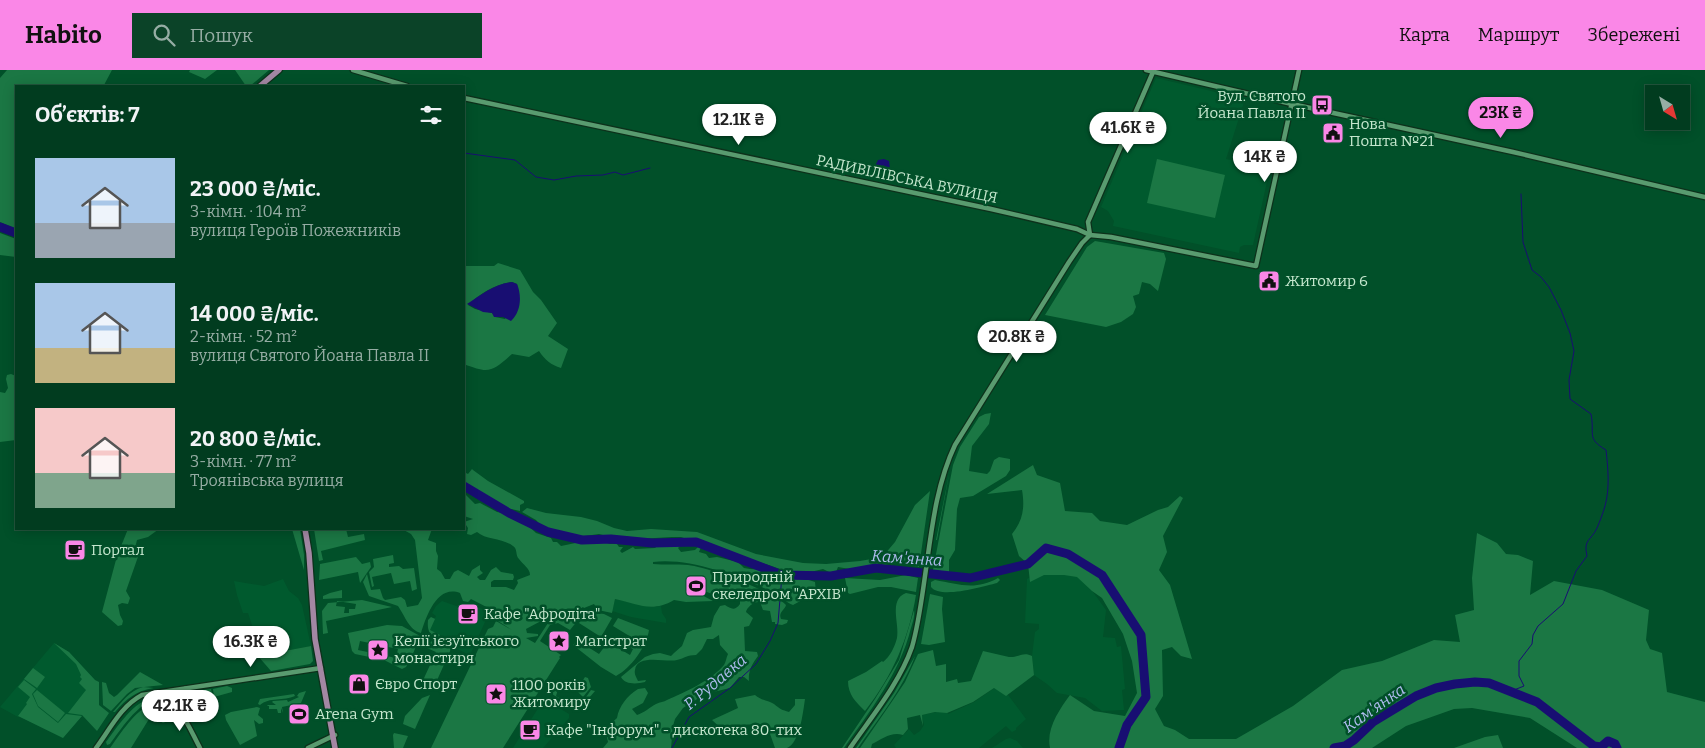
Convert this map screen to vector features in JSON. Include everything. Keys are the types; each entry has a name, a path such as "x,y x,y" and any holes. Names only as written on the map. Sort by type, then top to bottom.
{"main road":[{"path":"256,85 274,70"},
{"path":"261,85 279,70"},
{"path":"307,530 313,618 337,748"}],"street":[{"path":"353,70 404,85"},
{"path":"1146,70 1705,197"},
{"path":"1292,104 1300,70"},
{"path":"850,748 890,689 904,666 911,648 919,618 940,488 955,445 1069,262 1090,235 1088,222 1153,72"},
{"name":"РАДИВІЛІВСЬКА ВУЛИЦЯ","path":"465,98 991,209 1077,229 1090,235 1111,236 1256,266 1292,104"},
{"path":"96,748 122,711 142,695 321,668"},
{"path":"178,707 179,696 184,688"},
{"path":"142,695 162,696 178,707 200,748"},
{"path":"308,748 334,736"}],"shaded area":[{"path":"7,70 112,70 104,85 15,85 15,229 0,222 0,78"},
{"path":"190,70 217,70 205,79 189,72"},
{"path":"235,70 269,70 251,85 245,85"},
{"path":"1156,78 1245,99 1226,159 1270,168 1253,245 1240,247 1239,253 1113,226 1114,221 1108,211 1101,207"},
{"path":"884,159 889,161 890,169 888,175 886,167 883,165 880,171 875,166 878,160"},
{"path":"1157,159 1225,175 1215,218 1147,203"},
{"path":"0,233 15,239 15,257 0,255"},
{"path":"1095,241 1164,253 1166,259 1158,291 1150,284 1142,282 1139,294 1133,296 1136,307 1133,314 1121,322 1106,327 1045,315 1087,247"},
{"path":"498,263 520,270 533,292 557,323 548,336 568,349 561,368 548,362 539,351 529,357 512,354 500,365 490,370 465,364 465,266 494,266","holes":["512,282 517,284 519,293 505,319 495,317 492,313 475,309 468,305 483,293 506,283"]},
{"path":"512,282 517,284 520,299 519,309 511,321 503,317 494,317 492,313 483,312 467,304 494,287"},
{"path":"7,375 15,376 15,440 0,442 0,392 5,393 8,388"},
{"path":"991,413 989,424 972,446 969,471 987,474 994,460 999,457 1010,459 1010,470 1006,476 973,496 960,498 957,509 955,550 949,560 949,572 933,570 953,465 960,447 979,417"},
{"path":"1033,465 1037,475 1060,483 1065,511 1092,513 1100,521 1127,525 1168,507 1180,496 1183,498 1163,536 1167,552 1159,570 1170,585 1192,659 1181,656 1172,647 1162,650 1163,696 1155,709 1164,726 1175,730 1189,739 1236,739 1293,706 1342,670 1382,661 1434,640 1460,642 1455,615 1474,610 1472,578 1477,533 1497,543 1506,554 1518,555 1533,561 1530,595 1554,581 1602,590 1649,610 1646,640 1650,649 1662,653 1667,692 1705,702 1705,748 1577,748 1530,718 1472,708 1454,709 1406,726 1372,748 1050,748 1049,741 1052,727 1058,713 1070,695 1094,711 1125,716 1137,693 1132,661 1123,634 1102,598 1077,577 1044,575 1030,582 1028,564 1019,556 1012,534 1019,524 1022,513 1022,490 987,494"},
{"path":"472,469 488,481 524,501 520,505 520,511 498,506 465,484 465,472 468,474"},
{"path":"950,469 937,540 936,540"},
{"path":"930,491 919,567 890,563 873,573 838,567 836,572 831,573 823,569 791,572 759,562 734,557 733,554 730,555 708,546 694,545 693,541 681,537 622,540 599,534 564,539 543,528 536,520 522,512 527,508 546,513 581,517 627,531 651,529 697,532 756,554 803,563 826,564 860,561 884,555 895,542 915,505"},
{"path":"465,494 475,504 480,503 497,512 518,516 536,533 551,538 553,542 557,542 561,546 595,539 623,547 620,551 622,553 633,547 635,549 655,548 662,542 671,546 681,545 678,548 681,552 695,550 699,546 701,547 699,552 706,554 709,558 717,557 738,562 744,568 765,570 784,578 803,578 815,582 816,592 820,593 793,605 777,594 716,570 684,563 653,562 653,564 697,567 724,575 768,593 786,605 780,617 781,619 788,620 787,623 782,625 775,624 775,622 772,622 770,611 763,610 760,602 755,602 749,606 746,612 753,618 749,626 744,627 745,651 757,652 758,656 751,668 749,681 744,677 739,677 730,688 705,694 683,708 675,719 671,748 603,748 608,742 605,729 617,718 624,702 638,689 645,688 648,693 643,703 632,709 637,715 656,704 690,690 713,675 724,665 728,654 720,645 719,635 713,639 707,639 702,649 696,655 672,661 647,660 641,662 637,665 635,674 638,681 646,680 645,682 628,683 621,677 645,657 660,653 671,656 682,646 687,633 711,627 714,616 720,606 725,605 735,608 740,604 740,600 730,601 707,592 689,590 713,601 686,602 674,600 652,607 615,599 612,613 598,610 594,604 577,611 565,609 551,620 541,621 526,629 527,633 538,634 538,636 526,638 535,643 548,623 572,616 578,620 570,630 558,623 550,625 540,641 561,655 560,658 503,748 431,748 488,629 493,627 496,621 512,630 498,621 500,614 471,599 468,602 463,601 460,593 452,591 439,597 429,611 421,633 410,626 398,606 369,596 363,582 367,574 371,590 380,589 385,600 401,597 405,600 407,607 418,605 422,598 415,540 411,534 404,530 432,530 428,540 436,543 437,569 445,579 450,579 454,572 458,570 469,576 472,570 480,565 480,570 483,573 477,577 480,580 485,580 491,570 496,567 501,572 513,574 514,577 513,580 494,580 491,582 491,587 506,587 514,590 518,583 517,580 530,575 529,570 518,557 515,547 509,543 481,535 477,532 471,535 467,534 468,528 465,522 473,519 465,516"},
{"path":"128,530 158,530 148,537 137,540 136,544 139,554 126,591 130,598 128,604 122,603 118,605 123,621 122,625 118,626 102,612 117,556"},
{"path":"292,530 300,530 304,570"},
{"path":"314,530 346,530 348,537 364,534 365,540 321,551 323,560 319,561"},
{"path":"393,555 394,563 389,564 389,567 414,568 417,589 412,591 410,581 394,584 391,573 372,577 374,586 372,587 369,572 374,567 373,559"},
{"path":"356,557 362,564 370,562 371,567 360,583 358,572 319,580 320,564"},
{"path":"1047,568 1072,571 1093,592 1106,610 1103,637 1115,638 1117,647 1121,646 1125,689 1122,690 1124,710 1102,711 1085,698 1057,693 1034,675 1032,656 1035,632 1039,629 1039,624 1025,623 1027,579"},
{"path":"906,575 918,578 916,592 891,587 878,587 850,594 848,593 845,578 880,580"},
{"path":"998,578 1000,580 997,583 962,591 943,592 931,587 931,582 935,580 959,585 974,585 990,582"},
{"path":"283,579 289,591 298,598 302,605 311,646 258,656 248,641 253,628 248,613 243,613 234,581 264,586"},
{"path":"342,590 342,598 323,599 323,596"},
{"path":"906,593 916,595 904,642 891,671 865,711 851,694 848,681 886,660 894,648 898,632 897,601"},
{"path":"930,594 943,597 942,609 945,642 929,645 921,644"},
{"path":"615,599 651,607 661,606 666,623 631,617 612,611"},
{"path":"362,600 392,607 326,621 328,633 323,634 322,611 328,603 337,602 336,606 345,607 344,613 349,613 349,609 355,609 356,604 342,602"},
{"path":"442,601 465,609 466,615 470,617 475,606 489,613 470,655 444,643 444,637 440,635 437,639 430,634 428,620 435,618 436,616 432,613"},
{"path":"914,610 913,621 900,661 864,720 844,748 842,748 899,660"},
{"path":"596,613 612,618 601,637 579,623 584,617"},
{"path":"431,617 435,619 430,630 440,635 437,639 430,634 428,629 428,620"},
{"path":"618,618 649,630 645,643 637,656 627,668 616,676 573,645 577,640 599,654 608,642 630,655 633,649 631,648 636,640 613,626"},
{"path":"387,625 402,626 420,636 409,664 402,669 384,660 355,654 352,651 348,633","holes":["360,641 398,649 396,658 358,650"]},
{"path":"433,641 451,649 434,687 427,690 419,689 436,652 427,648 430,642"},
{"path":"54,643 69,652 95,680 95,700 63,738 0,707"},
{"path":"54,643 69,652 99,682 99,705 109,713 97,731 82,715 68,713 86,690 79,683 82,679 76,664"},
{"path":"311,646 313,661 310,664 271,671 258,656"},
{"path":"933,650 936,666 946,664 946,682 957,679 958,683 971,681 983,651 1009,657 1023,654 1032,656 1034,675 1006,696 994,688 973,702 947,713 935,712 922,715 923,726 920,715 907,718 908,729 903,735 891,735 872,744 871,748 860,748 905,682 918,654"},
{"path":"915,656 897,692 858,748 856,748 894,693"},
{"path":"33,668 45,677 37,688 24,679"},
{"path":"140,672 163,685 135,688 111,711 103,705 102,682 106,683 109,693 114,697"},
{"path":"585,677 588,678 591,687 583,697 577,691 586,682 583,680"},
{"path":"24,680 36,689 32,694 38,707 58,723 66,714 82,716 63,738 18,716 30,697 18,687"},
{"path":"558,682 559,686 556,696 576,709 591,690 595,691 577,712 551,693"},
{"path":"1000,684 1026,719 1016,730 1012,732 1006,726 979,748 896,748 894,745 909,729 914,735 920,731 924,725 922,715 936,712 947,712 948,714 974,702"},
{"path":"227,686 232,688 232,692 214,697 213,689"},
{"path":"143,687 154,688 132,696 113,712 130,694"},
{"path":"211,689 213,699 203,705 202,702 193,706 190,700 190,692"},
{"path":"37,690 65,713 58,722 38,706 33,694"},
{"path":"306,691 301,703 282,707 283,713 281,708 281,713 278,713 277,709 269,709 269,706 267,706 276,705 273,701 287,700 288,702 299,697 297,696 299,693"},
{"path":"294,694 295,696 258,704 260,699"},
{"path":"430,695 415,729 403,724 405,716 422,698"},
{"path":"755,695 789,712 795,705 795,699 805,699 798,734 787,748 775,748 769,731 762,724 734,725 724,731 712,720 738,708 735,699"},
{"path":"150,698 163,701 174,708 155,701 149,702 136,711 110,744 107,745 106,742 125,717 143,701"},
{"path":"544,699 569,714 569,718 543,748 513,748"},
{"path":"153,703 170,708 174,712 168,721 163,723 150,715 146,716 149,719 131,748 110,748 134,717"},
{"path":"257,707 260,708 258,715 263,719 263,723 259,724 254,720 257,736 240,745 225,715"},
{"path":"394,733 408,736 403,748 394,748"},
{"path":"1498,735 1503,748 1454,748 1485,737"},
{"path":"1010,738 1017,741 1023,748 992,748 1006,739"}],"waterway":[{"path":"465,153 515,160 536,177 554,180 615,172 623,175 650,168"},
{"path":"1509,692 1524,686 1519,676 1519,661 1532,644 1533,635 1538,626 1563,604 1576,571 1587,556 1586,546 1597,528 1605,506 1608,485 1606,450 1596,442 1592,435 1591,414 1570,399 1569,380 1574,351 1570,333 1549,287 1532,270 1523,242 1521,194"},
{"name":"Кам'янка","path":"0,227 15,233"},
{"name":"Кам'янка","path":"465,487 509,513 548,532 582,540 611,539 652,543 696,542 782,575 831,576 876,568 970,578 1028,564 1046,548 1068,554 1102,575 1141,635 1146,697 1127,725 1119,748"},
{"name":"Р. Рудавка","path":"672,748 689,717 730,688 756,664 778,623 782,575"},
{"name":"Кам'янка","path":"1334,748 1345,746 1373,722 1416,696 1436,688 1475,682 1489,683 1537,702 1594,746 1601,747 1608,741 1615,744 1617,748"}],"place":[{"name":"Вул. Святого Йоана Павла ІІ","path":"1322,105"},
{"name":"Нова Пошта №21","path":"1333,133"},
{"name":"Житомир 6","path":"1269,281"},
{"name":"Портал","path":"75,550"},
{"name":"Природній скеледром \"АРХІВ\"","path":"696,586"},
{"name":"Кафе \"Афродіта\"","path":"468,614"},
{"name":"Магістрат","path":"559,641"},
{"name":"Келії ієзуїтського монастиря","path":"378,650"},
{"name":"Євро Спорт","path":"359,684"},
{"name":"1100 років Житомиру","path":"496,694"},
{"name":"Arena Gym","path":"299,714"},
{"name":"Кафе \"Інфорум\" - дискотека 80-тих","path":"530,730"}]}
